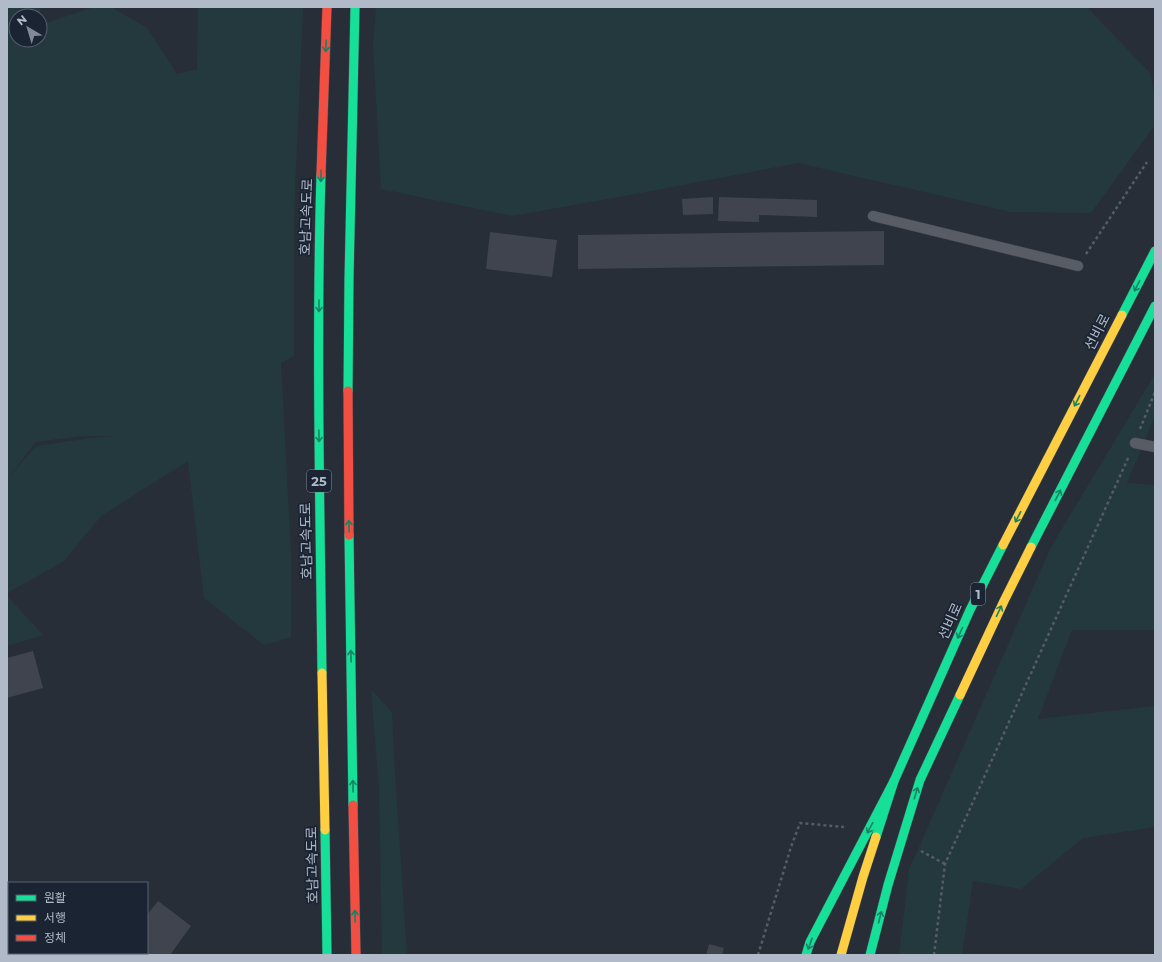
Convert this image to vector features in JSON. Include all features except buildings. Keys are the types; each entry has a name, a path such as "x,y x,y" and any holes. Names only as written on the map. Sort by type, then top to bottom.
{"main road":[{"name":"호남고속도로","path":"327,7 319,248 318,395 327,955"},
{"name":"25","path":"355,7 349,279 348,485 356,955"},
{"name":"선비로","path":"841,955 863,877 894,782 970,610 1155,251"},
{"name":"1","path":"870,955 888,885 920,780 1004,601 1155,306"},
{"path":"806,955 810,942 894,782"}],"lane":[{"path":"873,216 1078,266"},
{"path":"1135,443 1155,447"}],"path":[{"path":"1078,266 1147,162"},
{"path":"934,955 945,864 1135,443 1155,392"},
{"path":"758,955 791,847 800,823 844,827"},
{"path":"921,851 945,864"}],"green space":[{"path":"7,7 40,7 8,8 8,48 48,48 48,22 94,7 111,7 147,28 177,74 197,69 198,7 303,7 294,216 294,356 281,363 291,553 291,637 264,645 204,598 188,461 101,516 63,562 7,593","holes":["81,436 112,436 36,446 8,478 36,442"]},
{"path":"376,7 1087,7 1150,73 1155,97 1155,125 1091,213 1011,212 798,163 512,216 381,189 373,45"},
{"path":"1155,374 1155,416 1127,483 1155,485 1155,630 1072,630 1038,719 1155,706 1155,827 1083,838 1021,889 973,881 962,955 899,955 909,870 1051,547"},
{"path":"7,596 43,635 7,646"},
{"path":"371,690 392,712 407,955 382,955 379,788"}],"traffic: fast":[{"path":"348,391 355,7"},
{"path":"321,174 319,486 322,673"},
{"path":"1122,315 1155,251"},
{"path":"1031,547 1155,306"},
{"path":"349,535 353,805"},
{"path":"876,837 894,781 970,610 1003,545"},
{"path":"870,955 888,885 920,780 960,695"},
{"path":"806,955 810,942 894,781"},
{"path":"325,830 327,955"}],"traffic: slow":[{"path":"1003,545 1122,315"},
{"path":"960,695 1031,547"},
{"path":"322,673 325,830"},
{"path":"841,955 876,837"}],"traffic: jam":[{"path":"321,174 327,7"},
{"path":"348,391 349,535"},
{"path":"353,805 356,955"}]}
